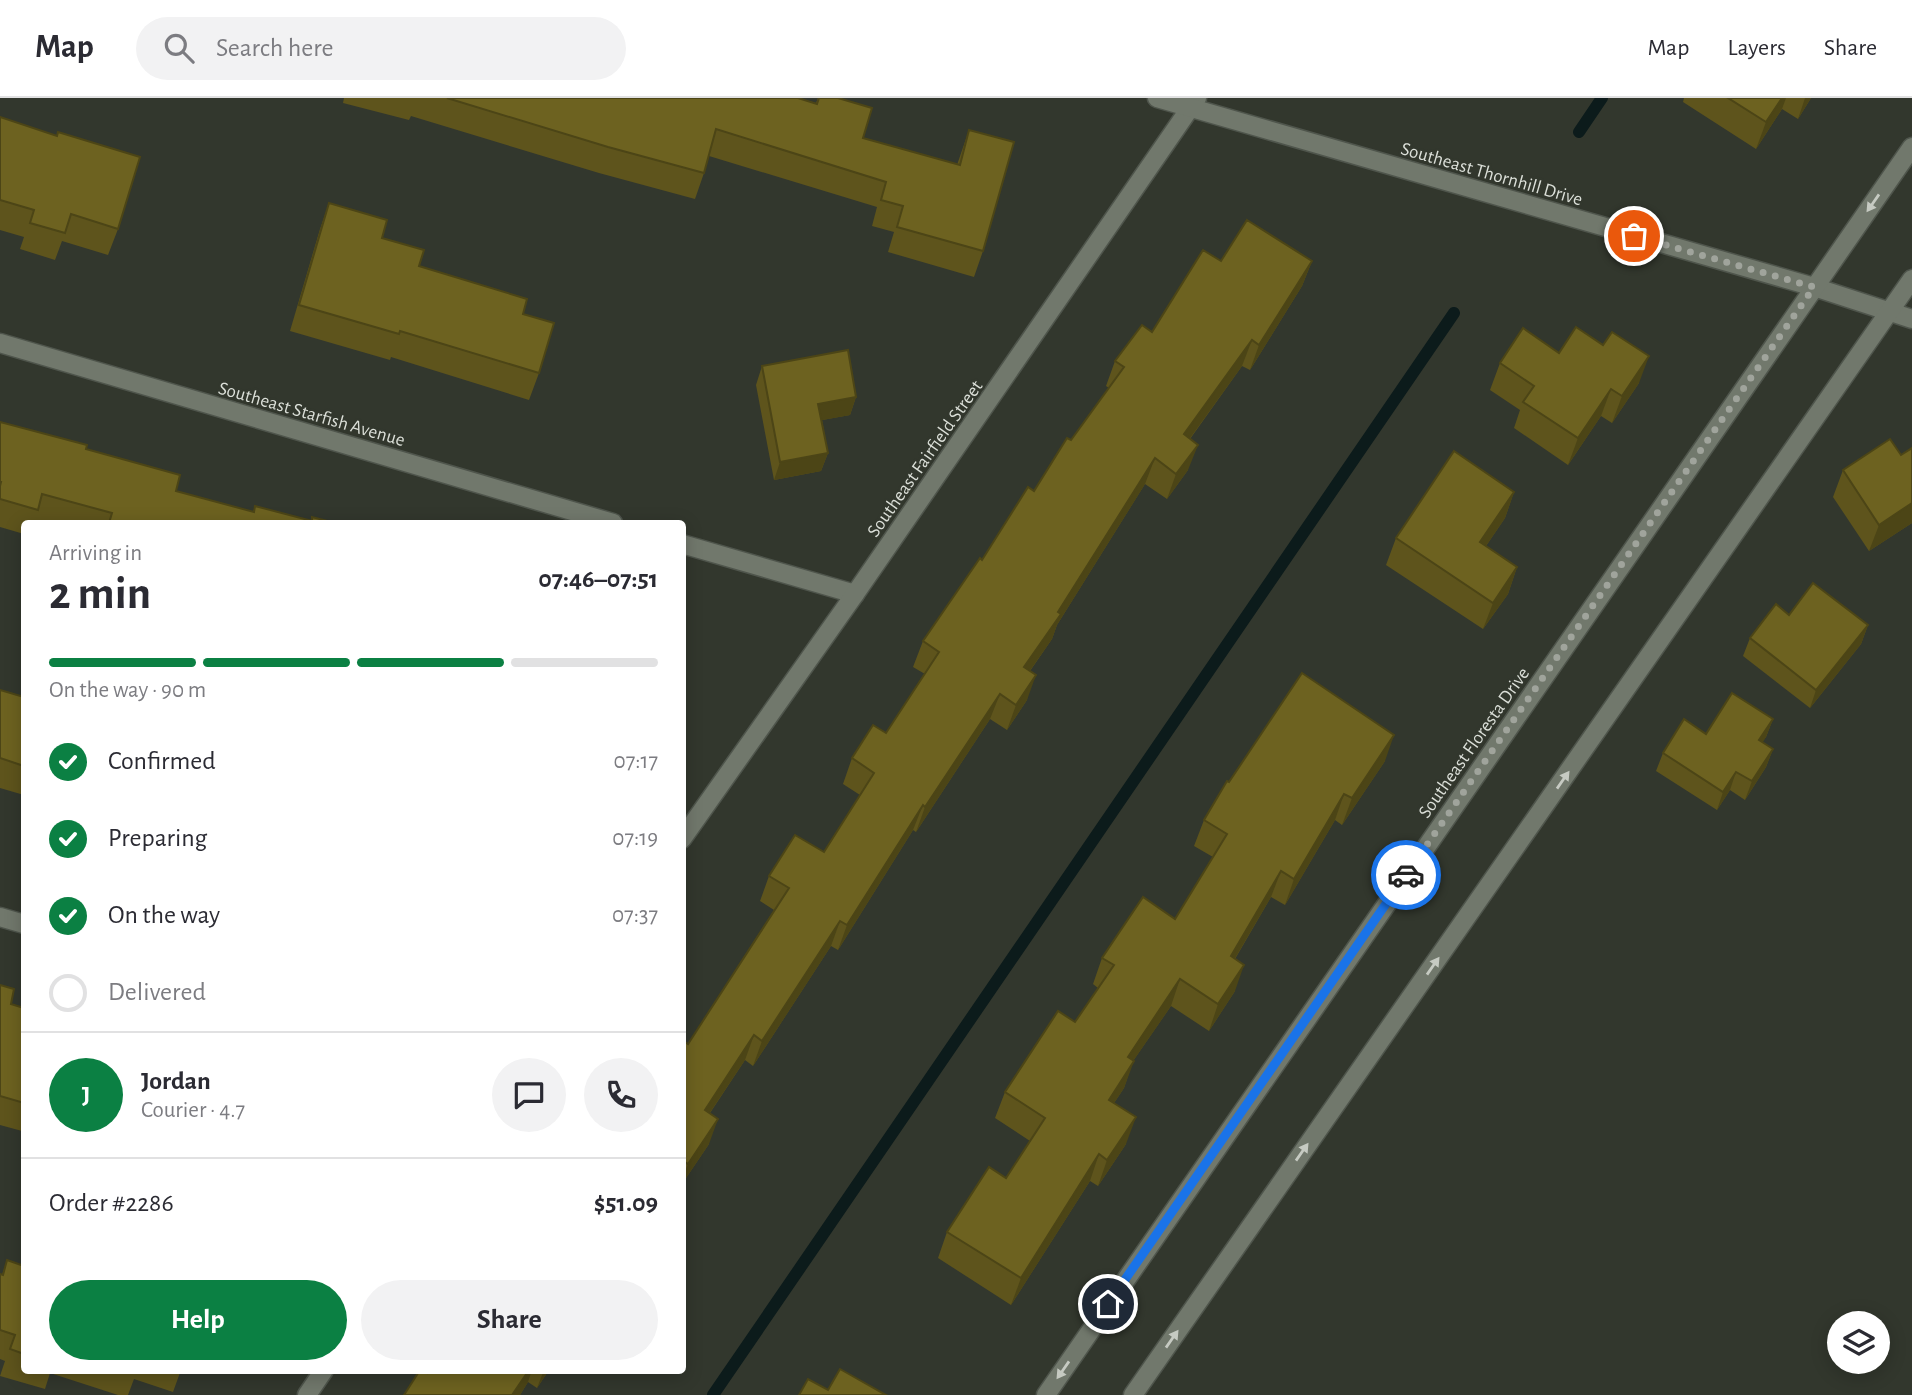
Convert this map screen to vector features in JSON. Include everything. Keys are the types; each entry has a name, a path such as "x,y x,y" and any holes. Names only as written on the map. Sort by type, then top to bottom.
{"street":[{"name":"Southeast Thornhill Drive","path":"1157,98 1194,103 1814,287 1889,312"},
{"name":"Southeast Fairfield Street","path":"686,833 1194,103"},
{"name":"Southeast Floresta Drive","path":"1046,1395 1912,147"},
{"path":"1133,1395 1912,279"},
{"path":"1889,312 1912,319"},
{"name":"Southeast Starfish Avenue","path":"0,343 603,520"},
{"path":"686,545 855,594"},
{"path":"0,917 21,923"},
{"path":"307,1395 321,1374"}],"building":[{"path":"447,98 798,98 817,104 819,98 838,98 872,108 863,138 960,165 969,130 1014,142 983,251 897,227 903,206 881,200 886,182 716,129 704,173"},
{"path":"1728,98 1782,98 1766,122"},
{"path":"0,117 57,136 58,132 140,157 118,229 71,214 65,233 30,223 34,210 0,200"},
{"path":"329,203 387,220 382,238 424,250 419,266 527,299 523,314 554,323 539,373 400,331 399,334 299,305"},
{"path":"1247,220 1312,261 1259,345 1252,340 1184,434 1198,445 1176,474 1155,458 1058,612 1061,614 1024,667 1036,675 1016,705 1000,694 925,807 923,805 847,925 840,921 762,1041 754,1035 705,1110 718,1119 688,1164 686,1043 688,1044 789,888 769,876 795,835 824,852 874,773 852,758 873,725 886,733 939,652 923,641 980,558 982,560 1028,487 1034,491 1067,438 1071,440 1124,367 1115,361 1142,325 1152,332 1203,250 1221,261"},
{"path":"1576,327 1603,345 1612,332 1649,356 1622,396 1611,389 1578,438 1523,402 1534,386 1500,363 1523,328 1559,353"},
{"path":"848,350 856,397 818,404 828,453 780,462 762,366"},
{"path":"0,422 87,445 86,449 180,475 176,491 254,512 255,506 308,520 110,520 112,513 42,494 38,510 0,499"},
{"path":"1890,439 1901,455 1912,448 1912,503 1879,525 1843,470"},
{"path":"1454,451 1514,492 1480,542 1517,567 1493,603 1396,538"},
{"path":"1813,583 1868,625 1816,690 1750,638 1776,604 1789,615"},
{"path":"1302,673 1394,735 1352,798 1344,794 1294,879 1281,871 1231,956 1244,965 1218,1004 1180,979 1128,1057 1134,1061 1109,1100 1136,1117 1107,1160 1099,1154 1021,1278 947,1232 989,1167 1006,1178 1045,1118 1005,1092 1058,1011 1075,1022 1114,965 1102,958 1143,897 1175,919 1227,834 1204,820 1227,781 1229,782"},
{"path":"0,690 21,696 21,765 0,758"},
{"path":"1732,693 1773,719 1759,740 1773,749 1752,781 1736,772 1723,792 1663,753 1684,719 1706,734"},
{"path":"0,985 14,989 11,1004 21,1007 21,1102 0,1096"},
{"path":"7,1260 21,1265 21,1353 10,1349 15,1335 0,1330 0,1274 3,1275"},
{"path":"840,1369 886,1395 799,1395 808,1379 828,1390"},
{"path":"417,1374 526,1374 512,1395 404,1395"}],"waterway":[{"path":"1579,132 1602,98"},
{"path":"713,1395 1454,313"}],"way so far":[{"path":"1406,875 1814,287 1634,236"}],"route":[{"path":"1108,1304 1406,875"}]}
